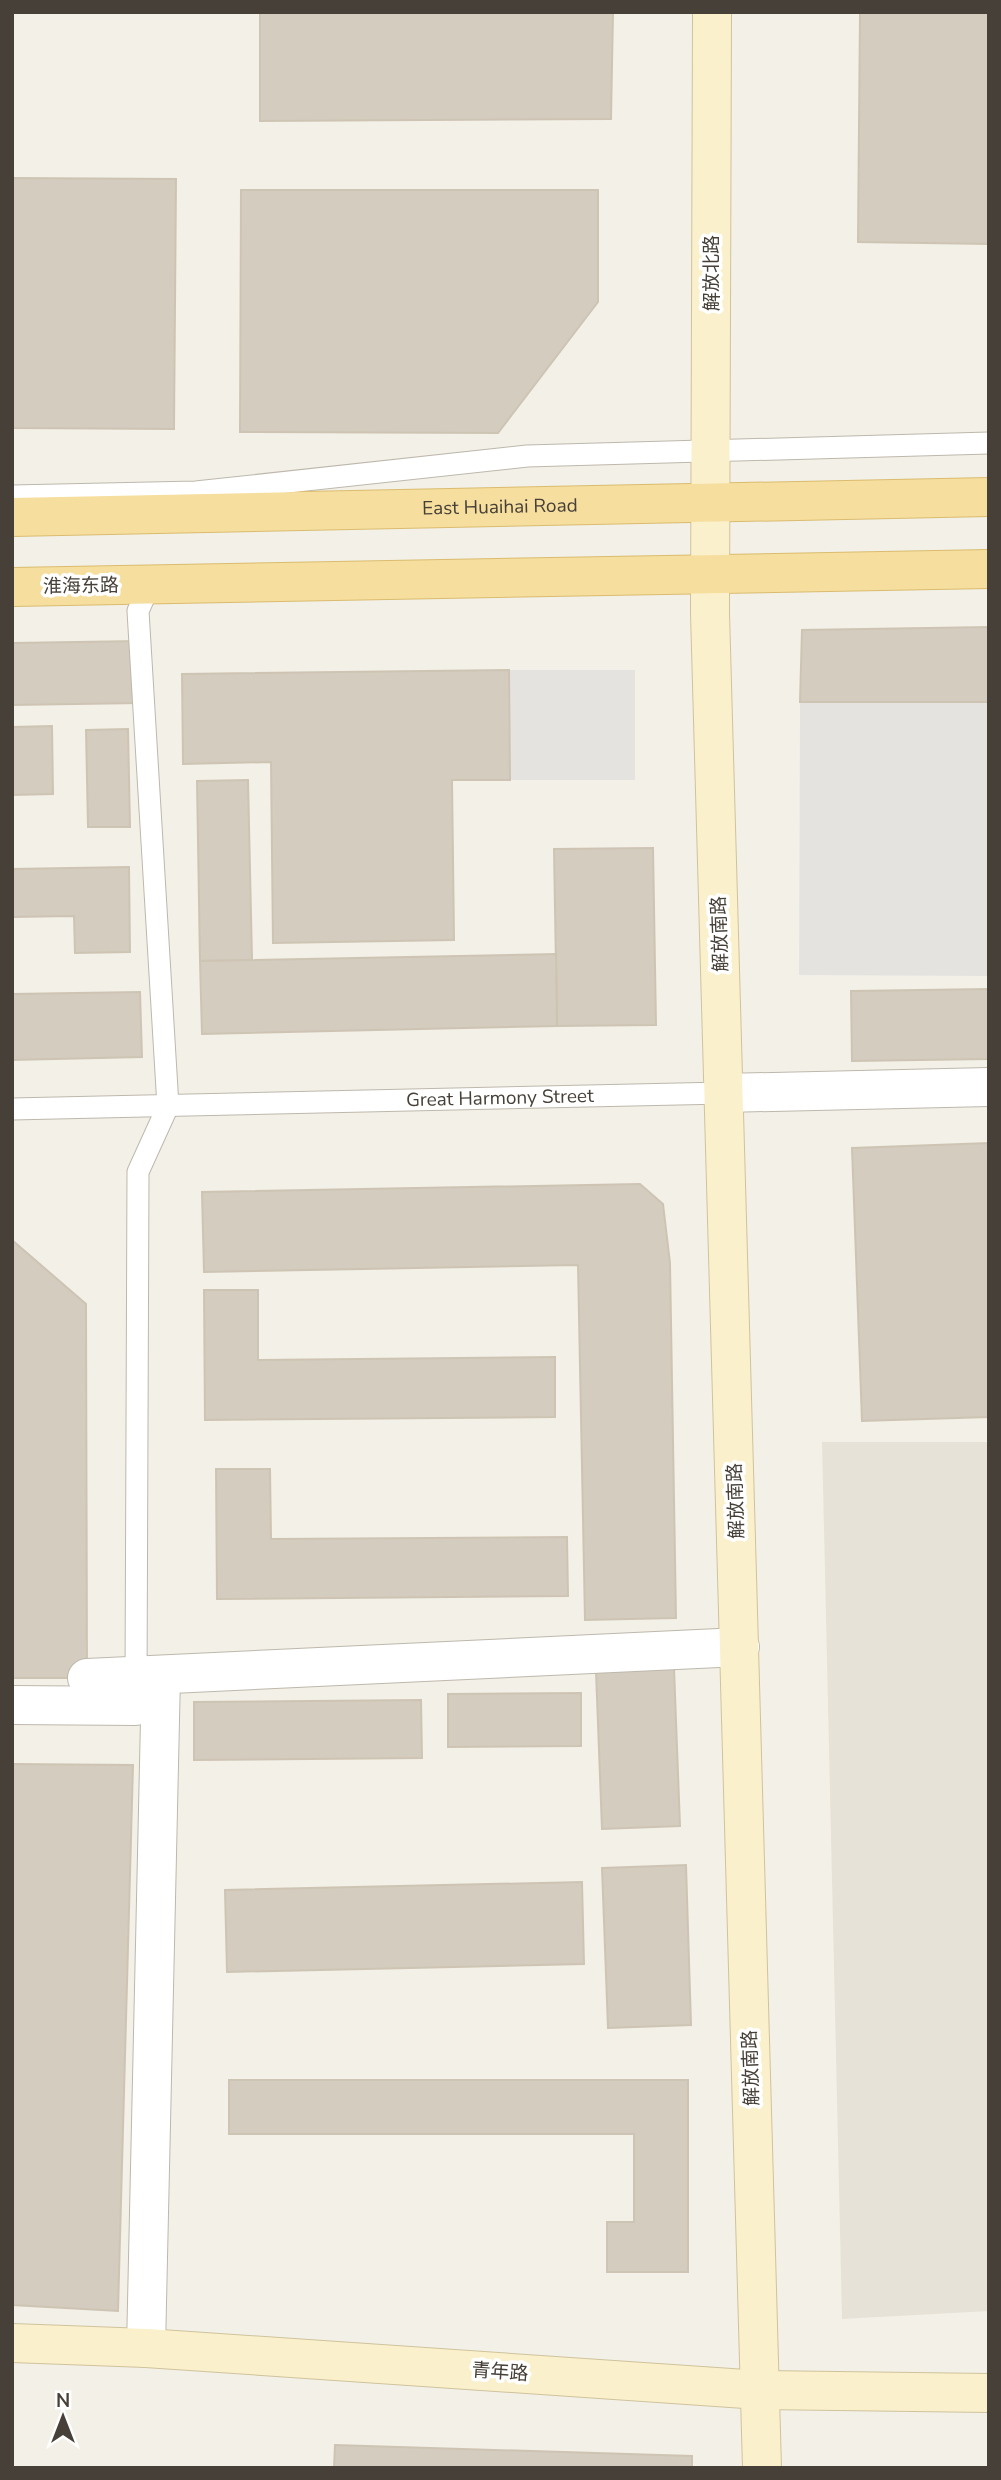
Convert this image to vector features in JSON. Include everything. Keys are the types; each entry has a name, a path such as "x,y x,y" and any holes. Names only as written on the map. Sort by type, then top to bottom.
{"main road":[{"name":"解放北路","path":"711,518 712,12"},
{"name":"East Huaihai Road","path":"12,517 711,518 989,496"},
{"name":"解放南路","path":"711,518 710,574 762,2468"},
{"path":"150,584 989,569"},
{"name":"淮海东路","path":"12,587 150,584"},
{"name":"青年路","path":"12,2343 146,2348 760,2390 989,2393"}],"street":[{"name":"Great Harmony Street","path":"724,1093 989,1087"},
{"path":"12,1705 144,1686 740,1647"},
{"path":"87,1678 144,1686"},
{"path":"144,1686 146,2348"}],"lane":[{"path":"12,496 196,492 527,456 989,443"},
{"path":"144,1686 138,1172 168,1105 138,611 150,584"},
{"name":"Great Harmony Street","path":"12,1109 724,1093"}],"shaded area":[{"path":"509,670 635,670 635,780 510,780"},
{"path":"800,702 989,702 989,976 799,975"},
{"path":"822,1442 989,1442 989,2311 842,2319"}],"building":[{"path":"260,12 613,12 611,119 260,121"},
{"path":"860,12 989,12 989,244 858,242"},
{"path":"12,178 176,179 174,429 12,428"},
{"path":"241,190 598,190 598,302 498,433 240,432"},
{"path":"989,627 989,702 800,702 802,630"},
{"path":"139,641 140,703 12,705 12,643"},
{"path":"509,670 510,780 452,780 454,940 273,943 271,762 183,764 182,674"},
{"path":"52,726 53,794 12,795 12,727"},
{"path":"128,729 130,827 88,827 86,730"},
{"path":"248,780 252,960 200,961 197,781"},
{"path":"653,848 656,1025 557,1026 554,849"},
{"path":"129,867 130,952 75,953 74,916 12,917 12,869"},
{"path":"556,954 557,1026 202,1034 200,961"},
{"path":"989,989 989,1059 852,1061 851,991"},
{"path":"140,992 142,1057 12,1060 12,994"},
{"path":"989,1143 989,1417 862,1421 852,1148"},
{"path":"640,1184 663,1204 670,1263 676,1618 585,1620 578,1265 204,1272 202,1192"},
{"path":"12,1240 86,1304 87,1678 12,1678"},
{"path":"204,1290 258,1290 258,1360 555,1357 555,1417 205,1420"},
{"path":"216,1469 270,1469 271,1539 567,1537 568,1596 217,1599"},
{"path":"674,1668 680,1826 602,1829 596,1671"},
{"path":"581,1693 581,1746 448,1747 448,1694"},
{"path":"421,1700 422,1758 194,1760 194,1702"},
{"path":"12,1764 133,1765 118,2311 12,2305"},
{"path":"686,1865 691,2025 608,2028 602,1868"},
{"path":"582,1882 584,1964 227,1972 225,1890"},
{"path":"229,2080 688,2080 688,2272 607,2272 607,2222 634,2222 634,2134 229,2134"},
{"path":"335,2445 692,2456 692,2468 334,2468"}]}
